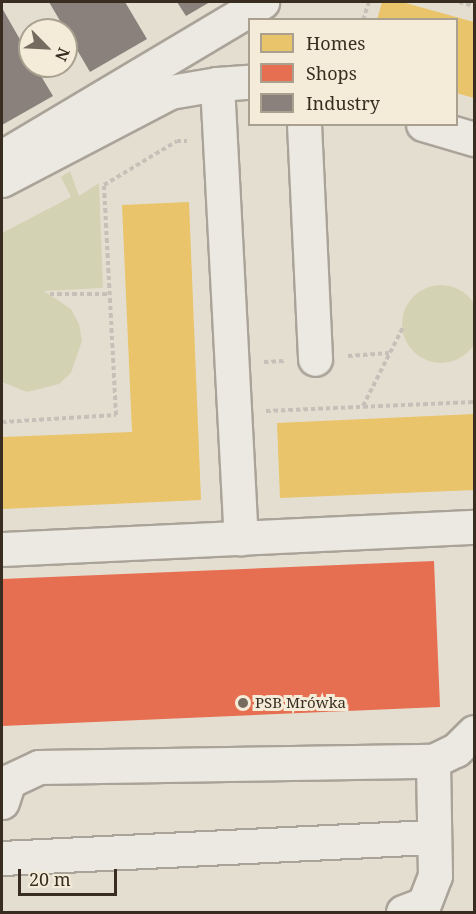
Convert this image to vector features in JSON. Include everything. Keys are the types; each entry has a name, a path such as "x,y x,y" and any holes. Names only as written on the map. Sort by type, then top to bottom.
{"street":[{"path":"2,157 262,2"},
{"path":"2,180 170,92 217,84 248,82"},
{"path":"217,84 241,538"},
{"path":"304,126 315,358"},
{"path":"430,126 474,139"},
{"path":"2,549 474,527"},
{"path":"2,802 9,781 39,767 433,761 456,750 474,732"},
{"path":"403,912 417,909 430,895 435,876 433,761"},
{"path":"2,858 433,837"}],"path":[{"path":"364,18 369,2"},
{"path":"459,2 474,6"},
{"path":"2,422 116,415 104,185 177,141 221,142"},
{"path":"50,294 110,294"},
{"path":"362,407 403,327"},
{"path":"235,413 474,402"}],"green space":[{"path":"70,171 79,196 99,183 103,288 44,291 71,309 79,324 82,341 71,373 59,384 27,392 2,382 2,233 71,197 61,177"},
{"path":"433,286 449,286 463,292 477,309 477,339 463,356 449,362 433,362 419,356 409,346 403,332 403,316 409,302 419,292"}],"building: Homes":[{"path":"382,2 402,2 474,22 474,98 458,94 458,18 378,18"},
{"path":"189,202 201,500 2,509 2,437 132,432 122,205"},
{"path":"474,414 474,490 280,498 277,423"}],"building: Shops":[{"path":"434,561 440,707 2,726 2,579"}],"building: Industry":[{"path":"49,2 125,2 147,39 90,72 78,52 78,18 58,18"},
{"path":"177,2 210,2 186,16"},
{"path":"2,8 18,36 18,78 42,78 53,96 2,125"}],"place":[{"name":"PSB Mrówka","path":"243,703"}]}
